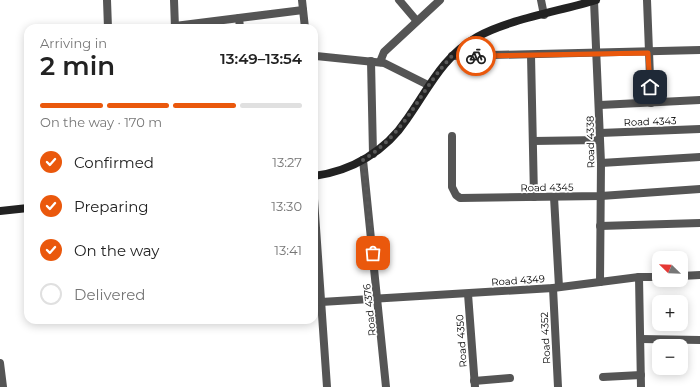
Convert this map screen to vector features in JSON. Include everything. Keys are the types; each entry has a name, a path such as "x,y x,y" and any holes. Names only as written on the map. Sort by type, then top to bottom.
{"street":[{"path":"107,0 108,24"},
{"path":"174,0 175,24"},
{"path":"302,0 305,24"},
{"path":"399,0 416,20"},
{"path":"380,62 384,52 416,20 440,0"},
{"path":"541,0 544,15"},
{"path":"318,175 334,172 363,160 373,154 400,129 428,85 452,56 477,37 501,27 595,0"},
{"name":"Road 4338","path":"595,0 600,105 600,282"},
{"path":"648,0 650,102"},
{"path":"196,24 303,10"},
{"path":"239,18 240,24"},
{"path":"452,56 648,53 700,50"},
{"path":"531,55 534,197"},
{"path":"318,56 388,64 428,85"},
{"path":"370,61 373,154"},
{"path":"600,105 700,100"},
{"name":"Road 4343","path":"533,142 700,129"},
{"name":"Road 4345","path":"452,136 452,187 456,195 464,198 601,196 700,189"},
{"path":"601,164 700,157"},
{"name":"Road 4376","path":"363,160 386,387"},
{"name":"Road 4352","path":"554,197 558,387"},
{"path":"0,211 24,208"},
{"path":"600,226 700,223"},
{"path":"318,258 327,387"},
{"path":"688,276 700,275"},
{"path":"639,277 641,387"},
{"name":"Road 4349","path":"321,302 378,300 556,288 639,277 652,277"},
{"name":"Road 4350","path":"468,294 474,384"},
{"path":"641,339 700,340"},
{"path":"0,363 3,387"},
{"path":"603,377 641,374"},
{"path":"474,384 510,378"}],"way so far":[{"path":"373,253 363,160 384,145 400,129 428,85 452,56 476,56"}],"route":[{"path":"476,56 648,53 650,87"}]}
